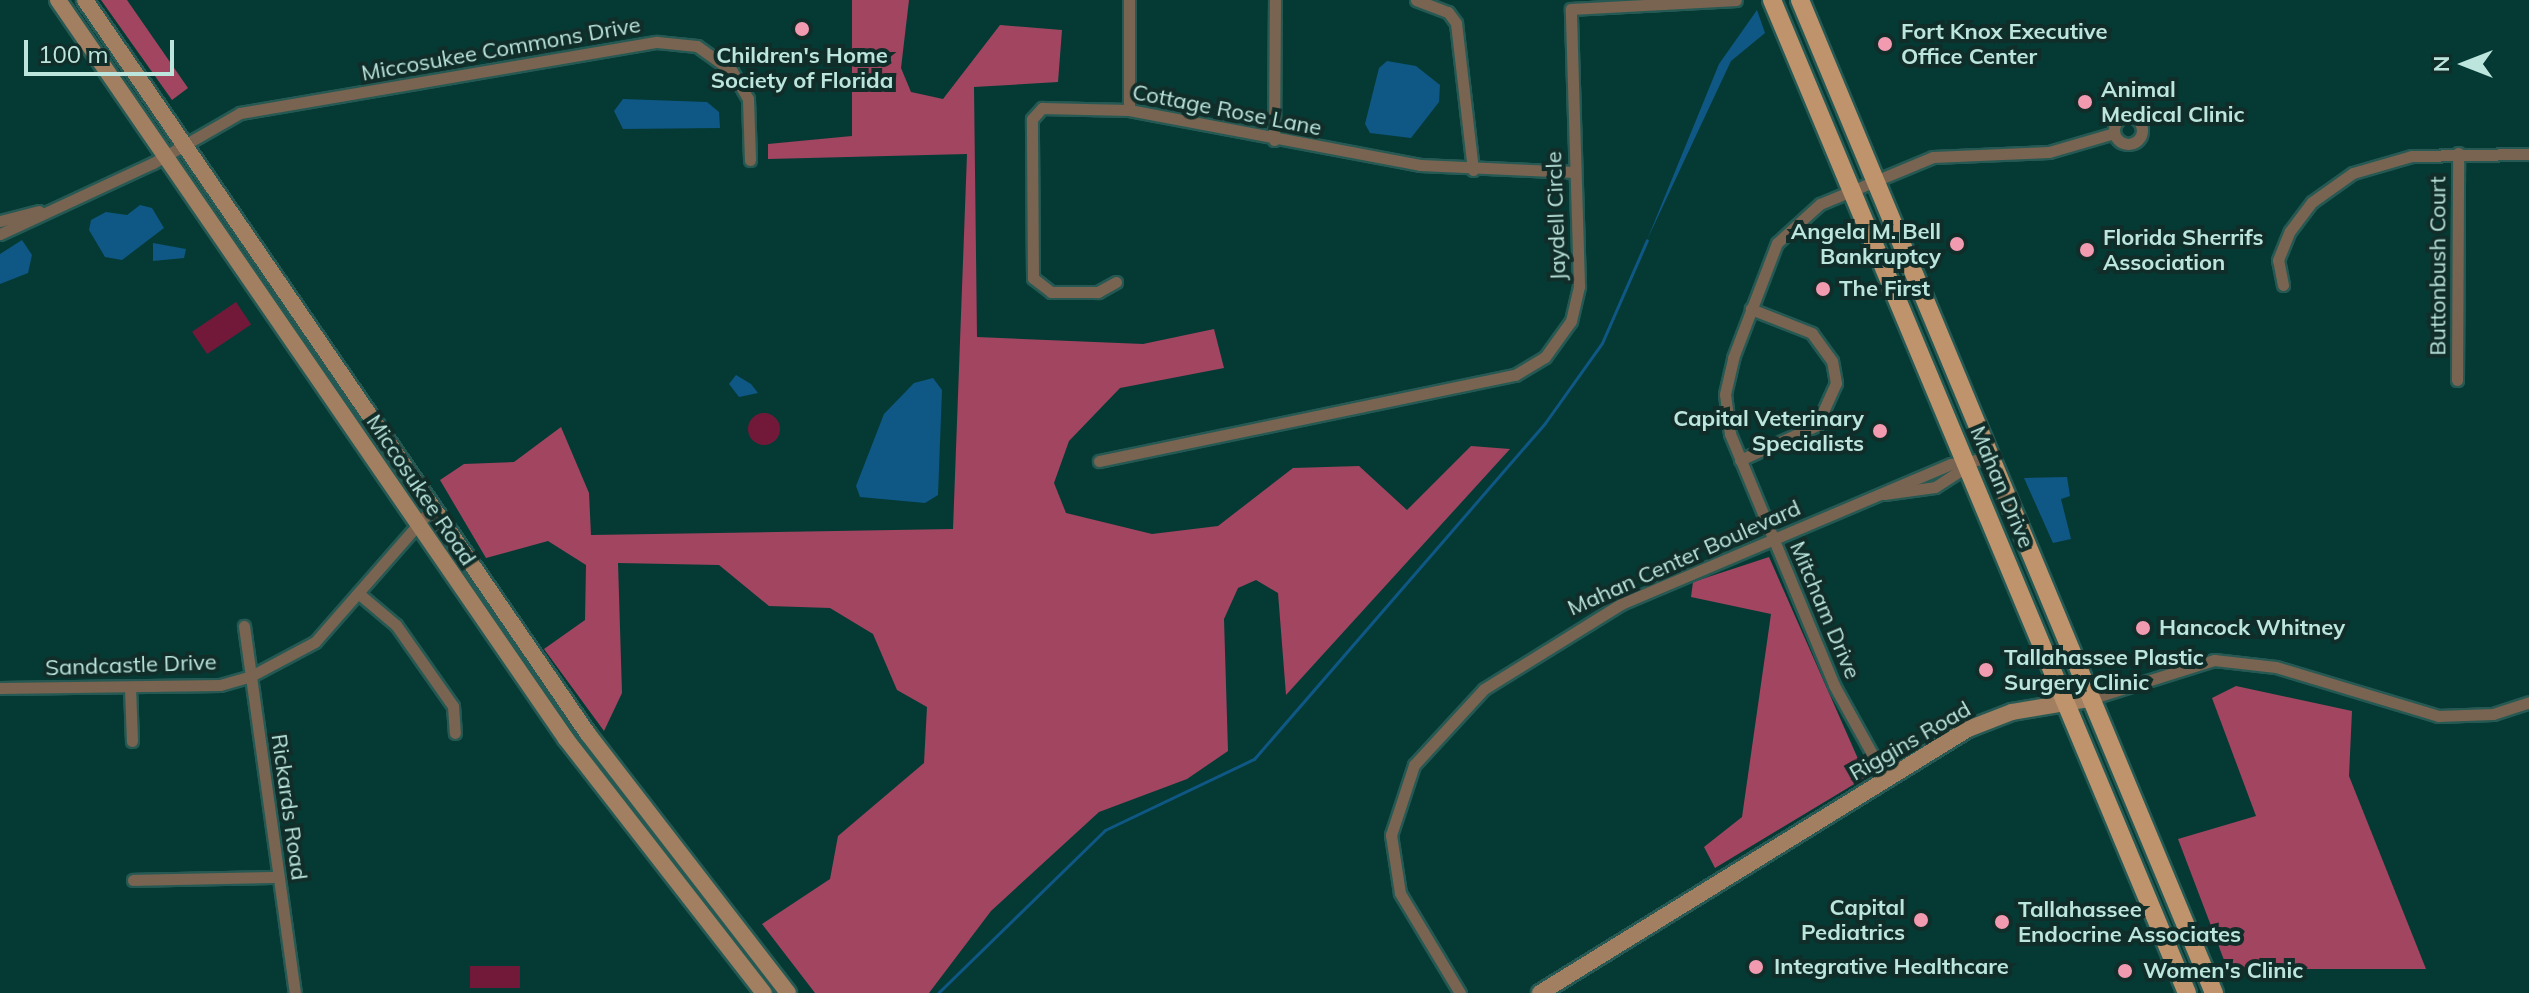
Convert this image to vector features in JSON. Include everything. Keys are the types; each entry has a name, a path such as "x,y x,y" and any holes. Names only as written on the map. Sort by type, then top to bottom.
{"main road":[{"name":"Mahan Drive","path":"1772,0 2187,993"},
{"name":"Mahan Drive","path":"1797,2 2214,993"},
{"path":"1784,29 1797,2"},
{"path":"2133,864 2157,857"}],"street":[{"name":"Miccosukee Road","path":"58,0 666,876 764,993"},
{"name":"Miccosukee Road","path":"85,0 433,507 684,863 788,993"},
{"path":"1129,0 1129,110"},
{"path":"1274,140 1275,0"},
{"path":"1416,0 1456,23 1473,170"},
{"name":"Jaydell Circle","path":"1099,461 1529,369 1557,346 1577,302 1571,9 1736,0"},
{"name":"Miccosukee Commons Drive","path":"39,211 166,157 254,109 671,41 712,53 741,82 751,116 750,160"},
{"name":"Cottage Rose Lane","path":"1116,282 1098,292 1037,287 1032,119 1051,107 1129,110 1274,140 1473,170 1575,172"},
{"name":"Mitcham Drive","path":"1886,779 1849,717 1740,460 1725,394 1751,309 1785,232 1820,204 1933,157 2049,152 2114,133"},
{"path":"2283,285 2283,245 2323,191 2391,160 2458,153 2529,154"},
{"name":"Buttonbush Court","path":"2457,380 2458,153"},
{"path":"0,221 39,211"},
{"path":"0,234 39,211"},
{"path":"1740,460 1817,425 1836,383 1826,349 1812,333 1751,309"},
{"name":"Mahan Center Boulevard","path":"1460,993 1394,875 1392,818 1414,765 1512,666 1584,621 1882,494 1935,487 1967,466 1990,458"},
{"name":"Sandcastle Drive","path":"0,688 220,685 251,676 315,642 433,507"},
{"path":"358,593 396,625 453,706 455,733"},
{"name":"Rickards Road","path":"244,626 295,993"},
{"name":"Riggins Road","path":"1540,993 1886,779 1984,722 2090,699 2214,660 2276,667 2438,716 2493,714 2529,702"},
{"path":"130,687 132,741"},
{"path":"666,876 684,863"},
{"path":"133,880 278,877"}],"shaded area":[{"path":"101,0 127,0 188,88 172,100"},
{"path":"852,0 909,0 901,68 911,92 943,99 1000,25 1062,30 1058,82 974,87 977,337 1143,344 1214,329 1224,368 1120,388 1069,441 1054,483 1066,513 1152,534 1218,526 1293,468 1359,466 1407,510 1471,446 1510,449 1286,695 1278,593 1256,580 1238,588 1224,619 1228,751 1187,779 1099,812 991,911 929,993 815,993 762,924 830,879 838,836 924,763 927,707 897,690 873,634 830,608 769,606 719,565 618,563 622,693 604,731 544,649 585,620 586,565 548,541 486,558 440,480 464,464 514,462 561,427 589,493 591,535 953,529 967,154 768,159 768,144 852,136"},
{"path":"236,302 251,324 207,354 192,332"},
{"path":"764,413 776,417 780,429 776,441 764,445 752,441 748,429 752,417"},
{"path":"1769,557 1866,777 1715,868 1704,847 1742,817 1771,614 1691,597 1693,582"},
{"path":"2236,686 2352,711 2349,776 2426,969 2248,969 2224,960 2178,839 2256,816 2212,698"},
{"path":"470,966 520,966 520,988 470,988"}],"water":[{"path":"1757,10 1765,33 1731,61 1647,240 1719,64"},
{"path":"1387,61 1416,66 1440,85 1439,102 1411,138 1370,133 1365,124 1379,68"},
{"path":"623,99 707,102 719,112 720,128 623,129 614,111"},
{"path":"140,205 152,208 164,228 122,260 105,257 89,230 91,220 106,212 127,215"},
{"path":"22,240 32,255 28,273 0,284 0,254"},
{"path":"153,243 186,249 184,258 153,261"},
{"path":"736,375 751,384 758,393 739,397 729,384"},
{"path":"933,378 942,390 938,495 925,503 860,497 856,486 884,414 914,383"},
{"path":"2067,477 2070,496 2061,499 2071,539 2053,543 2024,478"}],"waterway":[{"path":"938,993 1105,830 1254,759 1545,423 1602,343 1647,240"}],"place":[{"name":"Children's Home Society of Florida","path":"802,29"},
{"name":"Fort Knox Executive Office Center","path":"1885,44"},
{"name":"Animal Medical Clinic","path":"2085,102"},
{"name":"Angela M. Bell Bankruptcy","path":"1957,244"},
{"name":"Florida Sherrifs Association","path":"2087,250"},
{"name":"The First","path":"1823,289"},
{"name":"Capital Veterinary Specialists","path":"1880,431"},
{"name":"Hancock Whitney","path":"2143,628"},
{"name":"Tallahassee Plastic Surgery Clinic","path":"1986,670"},
{"name":"Capital Pediatrics","path":"1921,920"},
{"name":"Tallahassee Endocrine Associates","path":"2002,922"},
{"name":"Integrative Healthcare","path":"1756,967"},
{"name":"Women's Clinic","path":"2125,971"}]}
